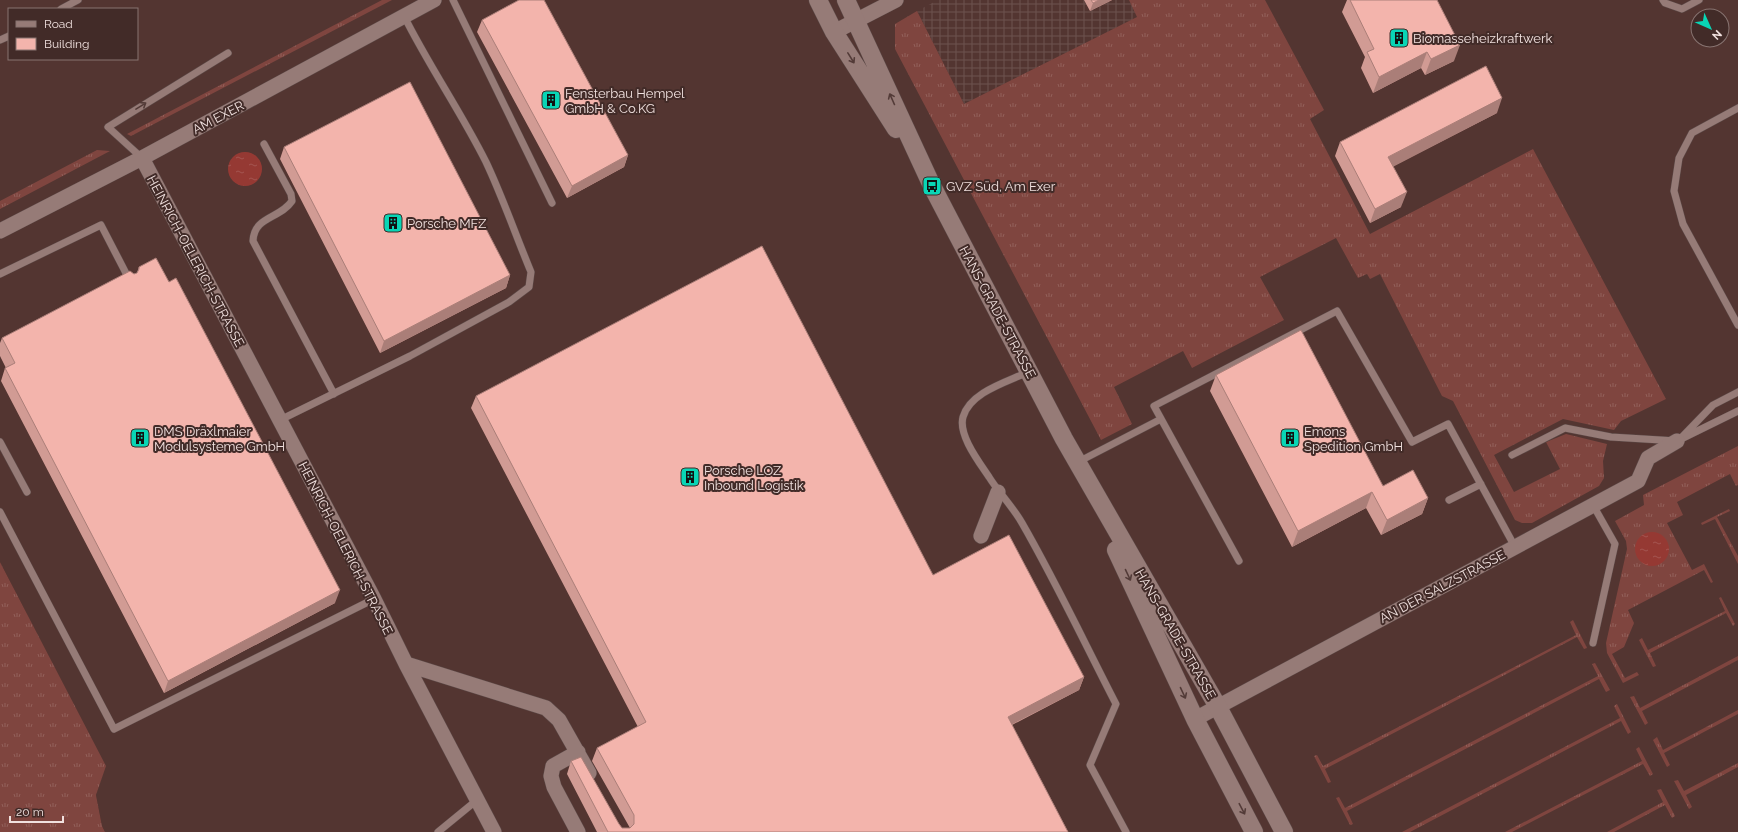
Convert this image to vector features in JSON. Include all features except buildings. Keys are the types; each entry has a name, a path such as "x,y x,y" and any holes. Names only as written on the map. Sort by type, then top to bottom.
{"street":[{"name":"AM EXER","path":"0,231 142,158 434,0"},
{"name":"HANS-GRADE-STRASSE","path":"818,0 834,32 932,186"},
{"name":"HANS-GRADE-STRASSE","path":"846,0 857,20 932,186 1064,439 1218,706 1284,832"},
{"path":"834,32 896,0"},
{"name":"HEINRICH-OELERICH-STRASSE","path":"142,158 374,599 406,664 494,832"},
{"name":"HANS-GRADE-STRASSE","path":"1064,439 1195,719 1254,832"},
{"name":"AN DER SALZSTRASSE","path":"1195,719 1638,481 1648,458 1677,441"},
{"path":"981,536 998,492"},
{"path":"406,664 546,708 559,720 595,784"},
{"path":"578,752 553,766 551,776 554,787 578,832"}],"lane":[{"path":"63,8 78,0"},
{"path":"453,0 552,203"},
{"path":"1663,0 1665,3 1682,9 1699,0"},
{"path":"280,420 410,356 509,302 529,287 531,272 486,162 404,16"},
{"path":"142,158 108,127 228,52"},
{"path":"1738,108 1692,133 1679,158 1674,191 1683,224 1738,324"},
{"path":"264,144 291,194 292,200 281,211 259,224 253,232 253,241 334,394"},
{"path":"0,274 101,225 130,281"},
{"path":"1239,560 1154,406 1337,311 1412,442 1448,424 1515,547"},
{"path":"1029,372 984,391 970,402 963,418 965,435 971,449 998,492 1022,522 1116,704 1090,765 1126,832"},
{"path":"1677,441 1713,405 1738,392"},
{"path":"1512,455 1565,428 1611,437 1677,441 1738,411"},
{"path":"1077,462 1161,419"},
{"path":"0,442 27,492"},
{"path":"1449,500 1481,484"},
{"path":"1593,505 1615,544 1594,643"},
{"path":"0,512 114,729 374,599"},
{"path":"438,832 477,800"}],"shaded area":[{"path":"0,0 1738,0 1738,832 105,832 102,826 96,795 105,766 0,562"},
{"path":"938,0 1129,0 1138,17 964,104 917,11"}],"green space":[{"path":"382,0 392,0 131,136 127,134"},
{"path":"1129,0 1265,0 1324,110 1310,119 1370,234 1533,149 1666,399 1621,421 1614,430 1563,419 1494,455 1514,492 1560,469 1546,442 1566,434 1607,444 1603,461 1604,478 1599,486 1532,523 1522,523 1515,520 1453,401 1442,396 1380,274 1370,279 1367,274 1358,278 1336,238 1260,277 1284,320 1192,368 1183,351 1114,387 1132,424 1101,440 895,49 895,24 917,11 964,104 1137,17"},
{"path":"97,150 110,151 0,209 0,201"},
{"path":"1738,446 1738,485 1736,486 1730,474 1677,502 1683,515 1667,523 1692,570 1704,564 1713,582 1711,583 1704,570 1628,610 1634,623 1624,647 1612,654 1625,678 1637,672 1639,675 1623,683 1607,653 1606,643 1627,549 1626,541 1615,521 1644,505 1643,495"},
{"path":"1729,509 1730,511 1717,517 1738,556 1738,564 1715,519 1702,525 1701,523"},
{"path":"0,562 106,766 96,795 102,826 105,832 0,832"},
{"path":"1721,597 1735,624 1733,626 1726,613 1650,653 1656,666 1653,667 1639,640 1642,638 1648,650 1725,611 1719,598"},
{"path":"1573,620 1587,648 1584,649 1577,637 1325,769 1331,782 1328,783 1314,756 1317,755 1323,766 1576,635 1570,622"},
{"path":"1738,656 1738,660 1642,711 1648,723 1645,725 1630,697 1634,696 1640,708"},
{"path":"1595,663 1610,690 1606,692 1599,679 1347,811 1353,824 1350,825 1336,798 1339,797 1345,808 1598,676 1592,664"},
{"path":"1617,704 1631,732 1628,734 1621,721 1410,832 1402,832 1620,718 1614,706"},
{"path":"1738,710 1738,714 1664,753 1670,765 1667,767 1653,740 1657,737 1663,750"},
{"path":"1639,747 1653,774 1650,776 1643,764 1512,832 1505,832 1642,761 1636,749"},
{"path":"1738,763 1738,767 1686,795 1692,807 1689,809 1674,781 1678,780 1684,791"},
{"path":"1661,789 1675,816 1672,818 1665,805 1614,832 1607,832 1663,802 1657,790"}],"water":[{"path":"245,152 257,157 262,169 257,181 245,186 233,181 228,169 233,157"},
{"path":"1652,532 1664,537 1669,549 1664,561 1652,566 1640,561 1635,549 1640,537"}],"place":[{"name":"Biomasseheizkraftwerk","path":"1399,38"},
{"name":"Fensterbau Hempel GmbH & Co.KG","path":"551,100"},
{"name":"GVZ Süd, Am Exer","path":"932,186"},
{"name":"Porsche MFZ","path":"393,223"},
{"name":"DMS Dräxlmaier Modulsysteme GmbH","path":"140,438"},
{"name":"Emons Spedition GmbH","path":"1290,438"},
{"name":"Porsche LOZ Inbound Logistik","path":"690,477"}]}
